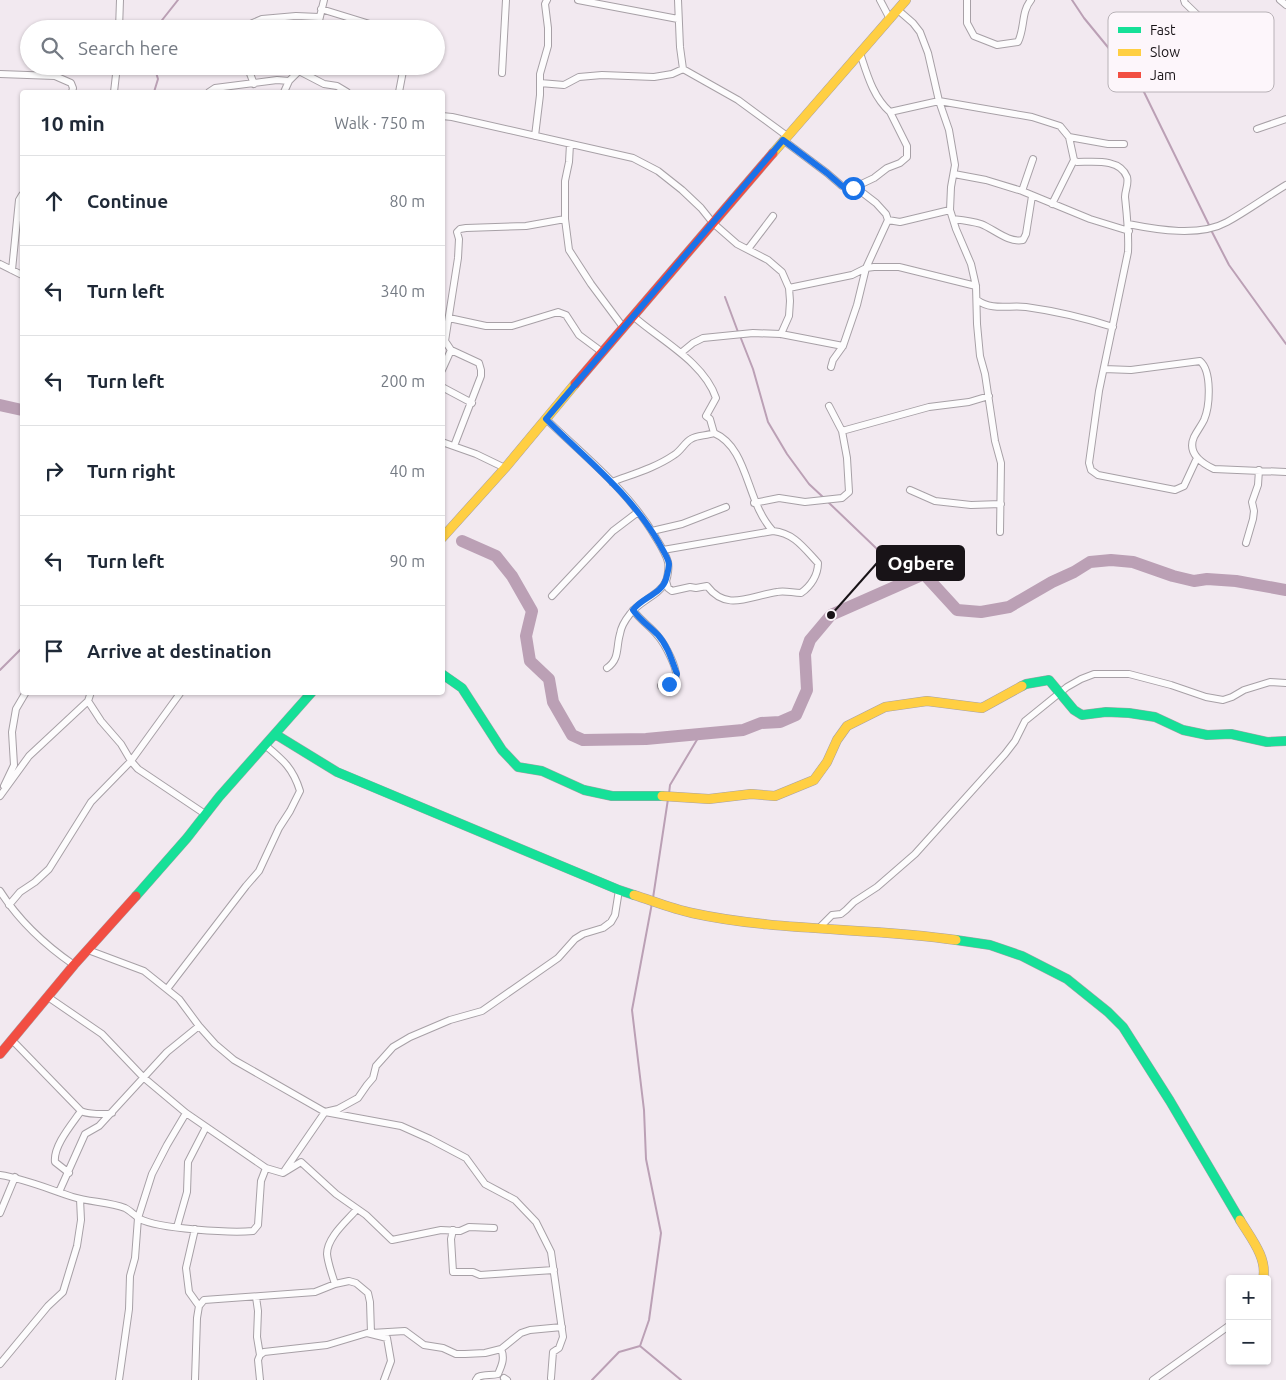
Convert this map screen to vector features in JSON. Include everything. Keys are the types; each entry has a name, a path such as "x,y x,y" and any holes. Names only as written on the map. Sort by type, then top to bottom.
{"street":[{"path":"119,20 120,0"},
{"path":"318,20 324,0"},
{"path":"502,73 506,0"},
{"path":"535,136 540,74 548,46 545,4 547,0"},
{"path":"578,0 601,2 678,19"},
{"path":"678,0 683,69"},
{"path":"880,0 890,19"},
{"path":"445,535 505,468 623,327 906,0"},
{"path":"967,0 967,23 974,36 997,45 1018,42 1021,36 1024,11 1031,0"},
{"path":"1280,0 1286,5"},
{"path":"1183,1 1194,12"},
{"path":"322,8 359,20"},
{"path":"898,10 920,32 928,53 939,101 949,130 955,165 950,210 971,264 976,286 980,356 989,396 995,441 1001,463 1000,532"},
{"path":"260,20 296,16 319,17"},
{"path":"853,188 874,178 907,157 906,146 890,112 882,105 871,84 860,53"},
{"path":"540,83 564,85 579,77 602,75 654,77 672,74 683,69"},
{"path":"683,69 738,100 842,186 853,188 863,193 876,202 886,214 888,220 866,268 858,305 843,346 832,360 831,367"},
{"path":"0,75 55,76 71,83 72,90"},
{"path":"114,90 116,75"},
{"path":"250,75 254,84"},
{"path":"285,90 295,75"},
{"path":"311,75 324,84 337,86 344,90"},
{"path":"399,90 402,75"},
{"path":"212,90 215,88 277,80 289,82"},
{"path":"890,112 939,101 1032,116 1060,126 1069,137 1074,160 1052,204"},
{"path":"445,116 633,158 658,171 682,190 701,208 713,223 737,244 768,260 782,272 789,288 790,301 789,316 781,334"},
{"path":"1257,129 1286,119"},
{"path":"1069,137 1108,144 1124,144"},
{"path":"570,144 566,180 565,219 569,250 590,284 623,327"},
{"path":"1022,191 1033,159"},
{"path":"1074,160 1077,162 1105,162 1121,170 1126,176 1127,184 1125,194 1129,227 1128,252 1104,369 1089,463 1091,470 1098,475 1176,490 1184,486 1197,458"},
{"path":"954,174 986,180 1022,191 1090,219 1129,227 1197,232 1226,223 1286,185"},
{"path":"953,219 982,224 1000,235 1019,241 1023,240 1026,234 1032,196"},
{"path":"12,270 20,198"},
{"path":"888,220 908,220 950,210"},
{"path":"748,249 761,235 773,216"},
{"path":"445,336 458,258 459,239 457,232 460,229 526,226 565,219"},
{"path":"0,264 20,274"},
{"path":"789,288 852,275 866,268 899,267 976,286"},
{"path":"977,300 985,306 1025,307 1113,327"},
{"path":"445,308 450,310"},
{"path":"449,318 486,326 512,326 558,312 563,313 578,335 602,352"},
{"path":"633,316 649,330 682,352 709,382 714,391 715,402 706,416 710,419 714,433"},
{"path":"682,352 703,338 753,333 781,334 843,346"},
{"path":"445,342 451,350 479,363 481,370 481,376 472,403 454,446"},
{"path":"445,363 451,350"},
{"path":"1104,369 1131,370 1200,361 1205,365 1208,377 1204,419 1192,446 1197,458 1204,465 1214,469 1286,472"},
{"path":"445,388 472,403"},
{"path":"842,431 929,407 969,402 989,396"},
{"path":"754,503 779,498 805,502 842,498 850,492 842,431 829,406"},
{"path":"546,419 612,482 652,531 669,564 666,582 668,588 672,591 706,586 714,595 721,599 732,601 780,591 800,593 811,585 818,567 818,563 796,539 782,531 772,530 663,550"},
{"path":"612,482 656,466 682,450 687,441 714,433 722,436 729,442 736,452 754,503 766,524 772,530"},
{"path":"445,443 476,454 505,468"},
{"path":"1246,543 1253,519 1252,502 1258,485 1260,470"},
{"path":"910,490 935,500 971,504 1001,504"},
{"path":"652,531 682,524 726,507"},
{"path":"552,596 613,531 638,512"},
{"path":"607,668 613,664 617,656 620,633 636,605 652,596 666,582"},
{"path":"633,610 659,636 672,660 677,674 676,678 669,684 661,686"},
{"path":"820,927 832,915 841,914 854,902 877,887 915,854 1015,741 1025,721 1081,679 1094,674 1129,674 1206,697 1223,700 1265,683 1286,683"},
{"path":"445,676 462,688 502,750 518,767 542,771 584,790 612,796 646,795 710,799 742,795 775,796 814,780 827,762 837,740 847,726 885,707 927,701 982,708 1026,684 1048,680 1074,710 1082,715 1106,712 1130,713 1155,717 1183,730 1207,735 1231,734 1267,742 1286,741"},
{"path":"0,795 14,765 12,732 16,709 24,695"},
{"path":"0,795 29,756 88,701 90,695"},
{"path":"9,906 20,892 49,869 91,802 131,761 179,695"},
{"path":"0,1054 74,965 187,838 204,814 309,695"},
{"path":"88,701 131,761 158,783 204,814"},
{"path":"275,734 337,772 619,890 692,913 765,924 922,935 990,945 1022,956 1067,978 1108,1012 1123,1028 1170,1101 1260,1254 1265,1271 1264,1275"},
{"path":"167,989 246,886 259,872 279,828 300,791 294,772 265,745"},
{"path":"283,1173 324,1112 338,1109 358,1098 373,1078 376,1066 392,1047 450,1020 482,1012 558,958 575,939 583,934 603,928 610,922 615,915 619,890"},
{"path":"0,891 9,906 30,928 56,953 74,965"},
{"path":"88,950 144,971 179,999 215,1044 234,1060 324,1112 401,1126 466,1158 486,1184 515,1200 536,1222 551,1252 562,1326 562,1342 559,1348 553,1352 551,1379"},
{"path":"48,997 102,1034 143,1077 186,1113 266,1168 283,1173 301,1162 336,1194 366,1215 392,1240 441,1230 460,1231 469,1227 494,1228"},
{"path":"59,1192 86,1134 99,1126 113,1113 167,1052 199,1026"},
{"path":"12,1040 81,1111 86,1114 98,1113 107,1115 113,1113"},
{"path":"69,1173 55,1162 54,1156 62,1137 81,1111"},
{"path":"119,1380 129,1309 130,1276 134,1258 138,1218 152,1174 186,1113"},
{"path":"177,1227 187,1192 188,1162 206,1127"},
{"path":"0,1176 14,1177 80,1199 124,1208 134,1213 138,1218 153,1224 224,1232 253,1231 258,1225 261,1181 266,1168"},
{"path":"0,1213 14,1177"},
{"path":"0,1364 48,1306 63,1292 77,1246 81,1220 80,1199"},
{"path":"335,1284 328,1261 329,1247 335,1234 357,1209"},
{"path":"195,1229 186,1268 189,1292 199,1306"},
{"path":"453,1230 451,1239 453,1272 473,1272 480,1275 554,1270"},
{"path":"195,1380 196,1318 199,1306 204,1300 316,1292 335,1284 349,1281 356,1283 368,1293 371,1333"},
{"path":"256,1297 260,1380"},
{"path":"371,1333 405,1331 424,1345 443,1348 456,1354 485,1353 501,1349 521,1333 535,1329 562,1326"},
{"path":"1153,1380 1226,1328"},
{"path":"260,1355 264,1352 327,1345 351,1336 366,1332 371,1333 387,1338 391,1361 384,1380"},
{"path":"476,1380 484,1374 492,1376 498,1374 504,1354 501,1349"}],"waterway":[{"path":"162,20 178,0"},
{"path":"1072,0 1108,47"},
{"path":"155,90 158,79 157,75"},
{"path":"1144,92 1209,225"},
{"path":"1211,230 1229,265 1286,344"},
{"path":"725,297 738,332"},
{"path":"740,336 753,369 768,422 787,454 809,484 824,498"},
{"path":"0,405 20,410"},
{"path":"827,501 876,548 905,581"},
{"path":"462,541 496,556 512,576 532,611 526,636 530,661 549,679 553,702 572,735 583,740 646,739 743,730 761,723 780,722 796,715 807,690 805,654 810,640 831,615 924,574 957,610 981,612 1009,607 1090,562 1111,560 1133,562 1194,581 1207,579 1236,581 1286,590"},
{"path":"0,670 20,650"},
{"path":"669,794 670,785 701,733"},
{"path":"653,898 668,799"},
{"path":"640,1346 649,1320 661,1233 646,1159 644,1110 632,1010 652,903"},
{"path":"640,1346 681,1380"},
{"path":"592,1380 619,1352 640,1346"}],"traffic: fast":[{"path":"445,676 462,688 502,750 518,767 542,771 584,790 612,796 662,796"},
{"path":"1022,686 1049,680 1074,710 1082,715 1106,712 1129,713 1155,717 1183,730 1207,735 1231,734 1267,742 1286,741"},
{"path":"136,896 187,838 219,797 309,695"},
{"path":"275,734 337,772 634,895"},
{"path":"956,940 990,945 1022,956 1067,979 1108,1012 1123,1027 1170,1101 1240,1220"}],"traffic: slow":[{"path":"773,153 906,0"},
{"path":"445,535 505,468 575,384"},
{"path":"662,796 709,799 751,794 775,796 814,780 827,762 837,740 847,726 885,707 927,701 982,708 1022,686"},
{"path":"634,895 685,911 725,919 956,940"},
{"path":"1240,1220 1261,1256 1264,1275"}],"traffic: jam":[{"path":"575,384 773,153"},
{"path":"0,1054 74,965 136,896"}],"place":[{"name":"Ogbere","path":"831,615"}],"route":[{"path":"669,684 673,682 677,674 669,653 659,636 633,610 636,605 652,596 666,582 669,564 663,550 638,512 612,482 546,419 783,140 842,186 853,188"}]}
